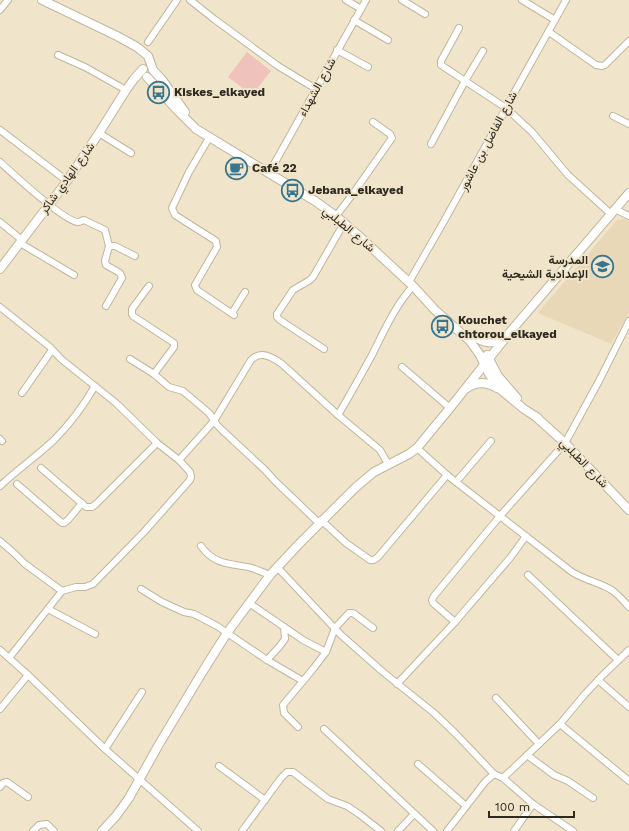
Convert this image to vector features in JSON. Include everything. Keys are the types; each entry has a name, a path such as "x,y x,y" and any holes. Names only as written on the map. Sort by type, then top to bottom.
{"street":[{"path":"0,10 8,0"},
{"name":"شارع الطبلبي","path":"42,0 122,38 137,47 148,56 147,72 196,129 315,201 336,216 411,284 435,310 470,341 480,355 495,371 502,382 538,418 565,442 629,510"},
{"path":"148,42 177,0"},
{"path":"190,0 278,66 316,89"},
{"path":"346,0 361,8"},
{"name":"شارع الشهداء","path":"269,174 366,0"},
{"path":"402,0 425,14"},
{"path":"522,0 555,20"},
{"name":"شارع الفاضل بن عاشور","path":"338,415 566,0"},
{"path":"354,20 388,40"},
{"path":"460,28 441,61 441,64 506,108 532,132 568,174 613,212 629,216"},
{"path":"549,32 599,66 605,65 629,40"},
{"path":"338,50 368,67"},
{"path":"431,144 483,51"},
{"path":"58,56 128,87 147,72"},
{"name":"شارع الهادي شاكر","path":"0,269 67,181 99,134 128,87"},
{"path":"613,116 629,124"},
{"path":"336,216 392,138 390,134 374,122"},
{"path":"0,130 67,181"},
{"path":"99,134 131,153"},
{"path":"208,136 172,208 175,216 216,241 217,247 195,285 197,290 233,314 245,292"},
{"path":"0,162 55,209 72,220 79,222 84,220 105,230 110,246 104,261 106,265 120,273 122,278 106,306"},
{"path":"102,831 116,816 129,798 203,671 228,633 270,575 320,522 355,488 374,472 410,454 416,448 464,391 510,332 629,193"},
{"path":"0,222 21,241 74,276"},
{"path":"324,349 280,320 277,317 277,314 292,290 313,277 344,224"},
{"path":"110,246 115,246 135,256"},
{"path":"149,286 132,309 132,314 174,343 174,347 154,374"},
{"name":"شارع الطبلبي","path":"422,295 478,342 487,362 489,374 501,390 524,409 538,418"},
{"path":"0,308 52,350 60,359 116,403 157,443 179,460 190,472 191,477 149,526 93,584 85,587 76,586 62,591 9,658"},
{"path":"455,622 436,606 433,602 433,598 500,516 565,442 599,381 629,320"},
{"path":"472,336 487,343 499,340 510,332"},
{"path":"22,393 52,350"},
{"path":"179,460 214,421 251,360 259,355 265,355 272,357 282,364 338,415 380,450 388,464"},
{"path":"130,359 154,374 169,387 183,391 209,413 222,430 320,522 370,560 375,560 378,557 447,475"},
{"path":"402,367 450,408"},
{"path":"464,391 472,385 484,383 501,390"},
{"path":"0,486 58,435 73,419 95,386"},
{"path":"456,482 491,441"},
{"path":"41,468 86,507 92,507 157,443"},
{"path":"416,448 447,475 572,572 611,590 629,607"},
{"path":"17,484 62,523 68,520 82,503"},
{"path":"397,684 455,622 510,558 526,536"},
{"path":"0,541 25,564 62,591"},
{"path":"202,546 211,557 217,560 258,570 270,575"},
{"path":"277,567 341,635 397,684 434,713 494,774 503,778 533,804 573,831"},
{"path":"528,575 618,660"},
{"path":"140,589 162,602 184,612 194,614 217,626 267,660 303,681"},
{"path":"249,603 303,640 326,652"},
{"path":"48,609 95,634"},
{"path":"298,727 284,714 283,705 314,669 326,652 335,628 351,612 373,628"},
{"path":"267,660 285,639 284,627"},
{"path":"0,650 105,749 198,831"},
{"path":"503,778 560,724 598,680 629,650"},
{"path":"0,709 28,675"},
{"path":"598,680 629,707"},
{"path":"105,749 142,692"},
{"path":"496,698 539,744"},
{"path":"560,724 629,781"},
{"path":"324,728 433,831"},
{"path":"526,755 554,775 565,779 593,798"},
{"path":"418,764 466,806"},
{"path":"219,766 265,800"},
{"path":"242,831 287,772 293,772 324,796 347,806 381,831"},
{"path":"447,831 485,782 494,774"},
{"path":"0,787 6,782 28,797"},
{"path":"514,831 533,804"},
{"path":"398,831 414,814"},
{"path":"33,831 39,825 47,824 54,831"}],"shaded area":[{"path":"247,52 271,71 252,95 228,77"},
{"name":"المدرسة الإعدادية الشيحية","path":"625,219 629,221 629,312 611,344 538,313 617,220"}],"place":[{"name":"Kiskes_elkayed","path":"159,92"},
{"name":"Café 22","path":"237,168"},
{"name":"Jebana_elkayed","path":"292,190"},
{"name":"المدرسة الإعدادية الشيحية","path":"603,267"},
{"name":"Kouchet chtorou_elkayed","path":"443,327"}]}
